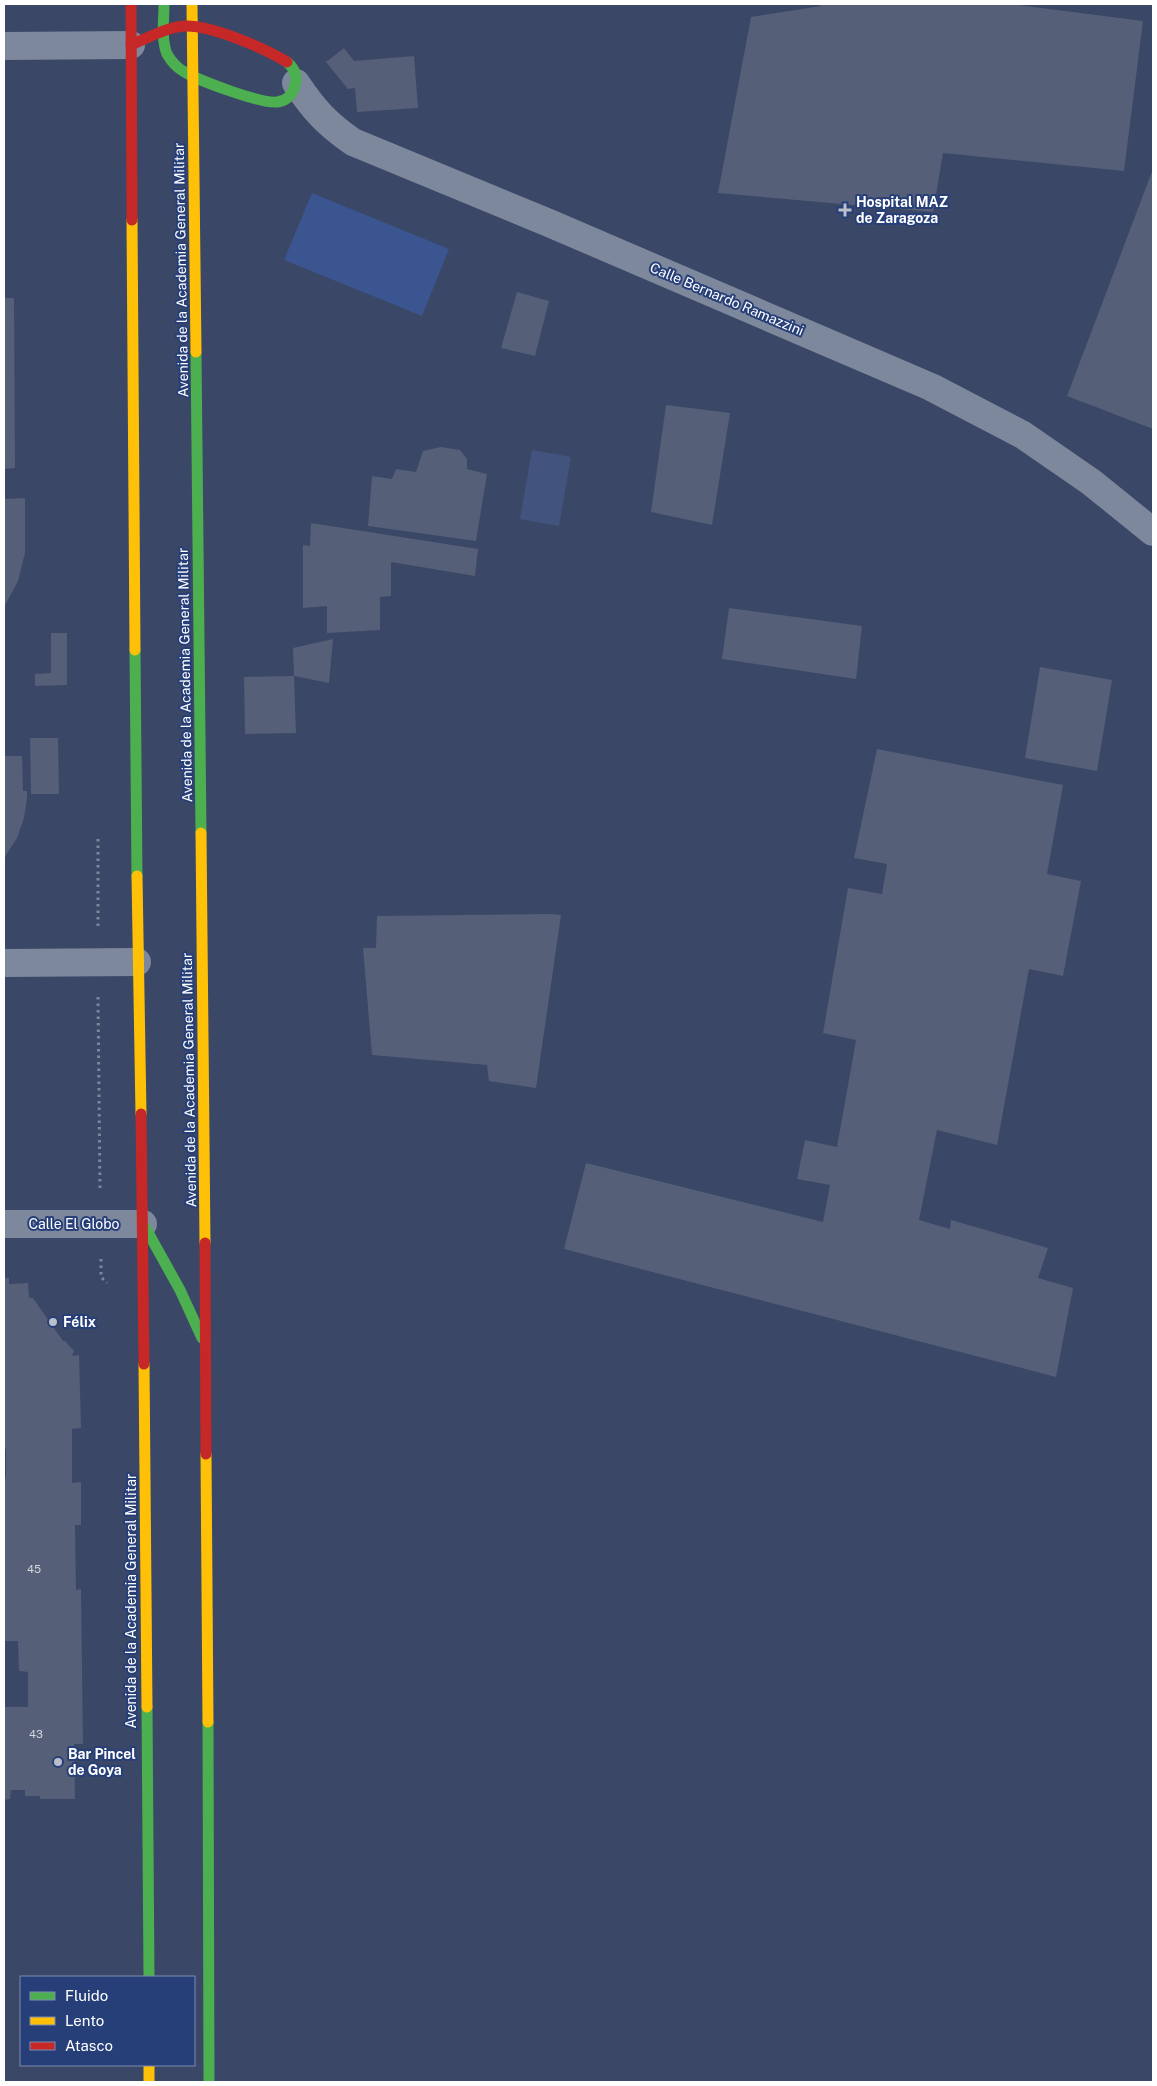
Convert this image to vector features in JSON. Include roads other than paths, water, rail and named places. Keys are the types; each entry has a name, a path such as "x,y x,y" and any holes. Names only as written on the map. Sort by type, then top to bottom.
{"main road":[{"name":"Avenida de la Academia General Militar","path":"132,4 137,962 144,1224 149,1976"},
{"path":"164,4 165,45 172,62 193,76 263,103 283,101 291,94 296,83"},
{"name":"Avenida de la Academia General Militar","path":"192,4 206,1346 209,2082"},
{"path":"132,45 177,27 192,26"},
{"name":"Calle Bernardo Ramazzini","path":"192,26 269,53 287,62 295,73 296,83"},
{"name":"Avenida de la Academia General Militar","path":"144,1224 180,1290 206,1346"},
{"path":"149,2066 149,2082"}],"street":[{"path":"4,46 132,45"},
{"name":"Calle Bernardo Ramazzini","path":"296,83 328,125 353,142 549,223 931,387 1023,435 1091,482 1153,532"},
{"path":"4,963 137,962"},
{"name":"Calle El Globo","path":"4,1224 144,1224"}],"place":[{"name":"Hospital MAZ de Zaragoza","path":"845,210"},
{"name":"Félix","path":"53,1322"},
{"name":"Bar Pincel de Goya","path":"58,1762"}]}
